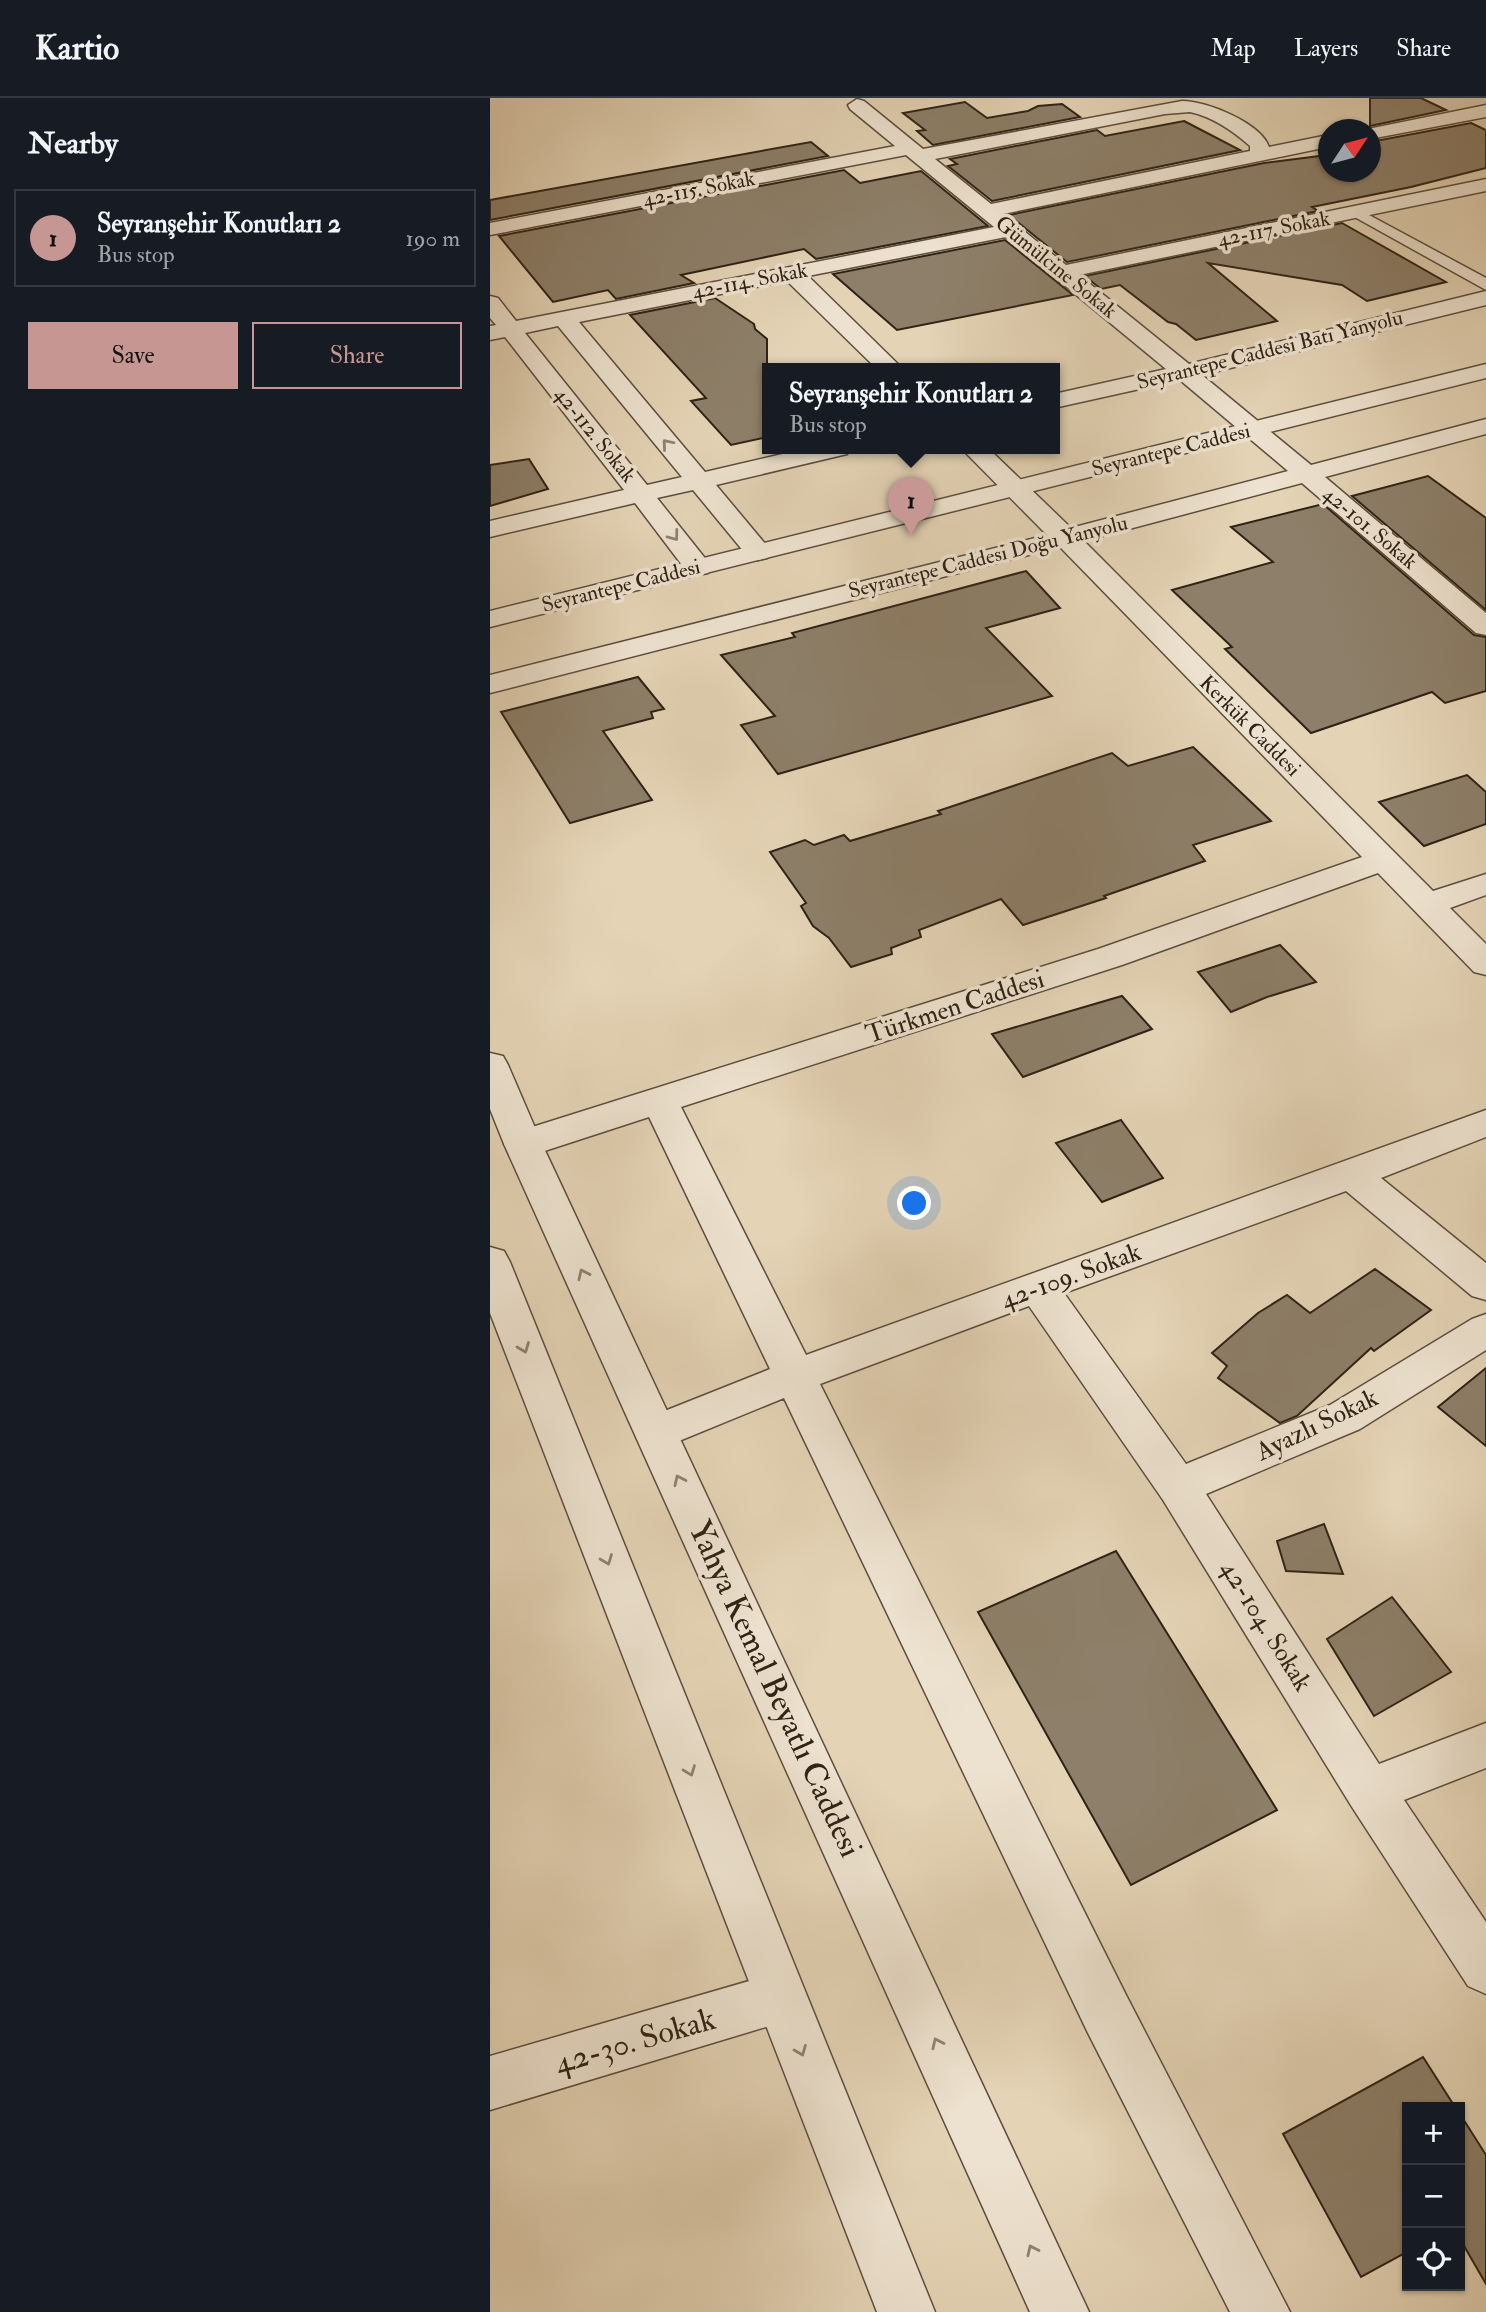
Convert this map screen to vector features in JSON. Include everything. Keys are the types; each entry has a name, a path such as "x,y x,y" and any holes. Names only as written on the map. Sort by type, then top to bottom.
{"street":[{"name":"Gümülcine Sokak","path":"857,105 1254,429"},
{"name":"42-115. Sokak","path":"490,229 1165,108 1191,106 1231,122 1260,145 1259,154"},
{"path":"1381,131 1486,111"},
{"path":"987,211 1318,143"},
{"name":"42-117. Sokak","path":"1061,272 1486,185"},
{"name":"42-114. Sokak","path":"500,331 1010,230"},
{"path":"792,273 885,363"},
{"name":"Seyrantepe Caddesi Batı Yanyolu","path":"1060,400 1486,298"},
{"name":"42-112. Sokak","path":"490,303 500,331 643,494 698,567"},
{"name":"42-112. Sokak","path":"563,318 758,552"},
{"name":"Seyrantepe Caddesi","path":"490,619 1485,372"},
{"name":"Seyrantepe Caddesi Doğu Yanyolu","path":"490,684 1066,538 1305,472 1486,426"},
{"name":"42-101. Sokak","path":"1254,429 1486,627"},
{"path":"490,529 816,454"},
{"name":"Kerkük Caddesi","path":"979,454 1066,538 1486,964"},
{"name":"Türkmen Caddesi","path":"523,1144 1110,957 1384,860"},
{"path":"1427,904 1486,884"},
{"name":"Yahya Kemal Beyatlı Caddesi","path":"490,1065 523,1144 1060,2312"},
{"path":"660,1101 1107,2014 1261,2312"},
{"name":"42-109. Sokak","path":"657,1432 795,1374 1352,1175 1486,1122"},
{"path":"1352,1175 1486,1285"},
{"path":"490,1262 779,1998 906,2312"},
{"name":"42-104. Sokak","path":"1039,1288 1178,1487 1369,1791 1486,1968"},
{"name":"Ayazlı Sokak","path":"1178,1487 1345,1417 1486,1330"},
{"path":"1369,1791 1486,1745"},
{"name":"42-30. Sokak","path":"490,2083 779,1998"}],"lane":[{"path":"1356,212 1486,285"}],"building":[{"path":"1370,98 1421,98 1446,110 1381,124 1381,119 1370,119"},
{"path":"965,102 987,118 1028,111 1038,106 1062,104 1080,117 933,145 917,131 925,130 903,113"},
{"path":"1184,121 1240,150 992,201 948,166 957,164 950,159 1097,130 1105,136"},
{"path":"1471,123 1486,130 1486,168 1411,187 1312,207 1318,211 1067,262 1009,215 1264,163 1318,156 1318,182 1381,182 1381,140"},
{"path":"811,142 828,156 490,220 490,200"},
{"path":"844,170 860,183 921,171 988,226 816,259 804,249 681,275 694,283 616,299 608,290 553,302 499,236"},
{"path":"1342,223 1446,282 1367,301 1342,285 1208,263 1277,321 1196,340 1120,285 1101,289 1085,276"},
{"path":"1005,240 1073,295 897,330 833,274"},
{"path":"715,298 754,324 755,329 767,339 767,363 762,363 762,438 731,445 691,401 706,398 630,315"},
{"path":"529,459 548,489 490,506 490,465"},
{"path":"1428,476 1486,518 1486,610 1352,496"},
{"path":"1323,504 1474,635 1486,637 1486,691 1445,703 1432,692 1311,733 1225,649 1232,647 1172,590 1273,562 1231,527"},
{"path":"1026,571 1060,608 986,628 1052,696 778,774 741,725 775,716 721,655 795,637 792,633"},
{"path":"638,677 664,709 651,712 653,718 603,731 652,800 570,823 501,712"},
{"path":"1193,747 1271,821 1193,845 1205,861 1023,925 1001,899 919,930 921,937 891,948 892,954 851,967 829,938 813,926 801,906 806,903 770,852 805,840 814,845 844,835 850,841 941,814 938,811 1112,753 1128,766"},
{"path":"1467,775 1486,792 1486,824 1424,846 1379,802"},
{"path":"1280,945 1316,982 1267,997 1231,1012 1198,972"},
{"path":"1122,996 1152,1029 1023,1077 992,1034"},
{"path":"1121,1120 1163,1178 1102,1202 1056,1143"},
{"path":"1375,1269 1431,1310 1374,1351 1371,1348 1297,1416 1280,1423 1218,1378 1227,1366 1212,1353 1258,1313 1287,1295 1310,1313"},
{"path":"1486,1368 1486,1446 1438,1407"},
{"path":"1324,1524 1343,1574 1286,1571 1277,1541"},
{"path":"1116,1551 1277,1810 1131,1885 978,1612"},
{"path":"1392,1597 1451,1672 1374,1716 1327,1639"},
{"path":"1423,2057 1452,2102 1402,2102 1402,2255 1361,2277 1283,2134"},
{"path":"1465,2122 1486,2155 1486,2284 1465,2248"}],"place":[{"name":"Seyranşehir Konutları 2","path":"911,535"}]}
